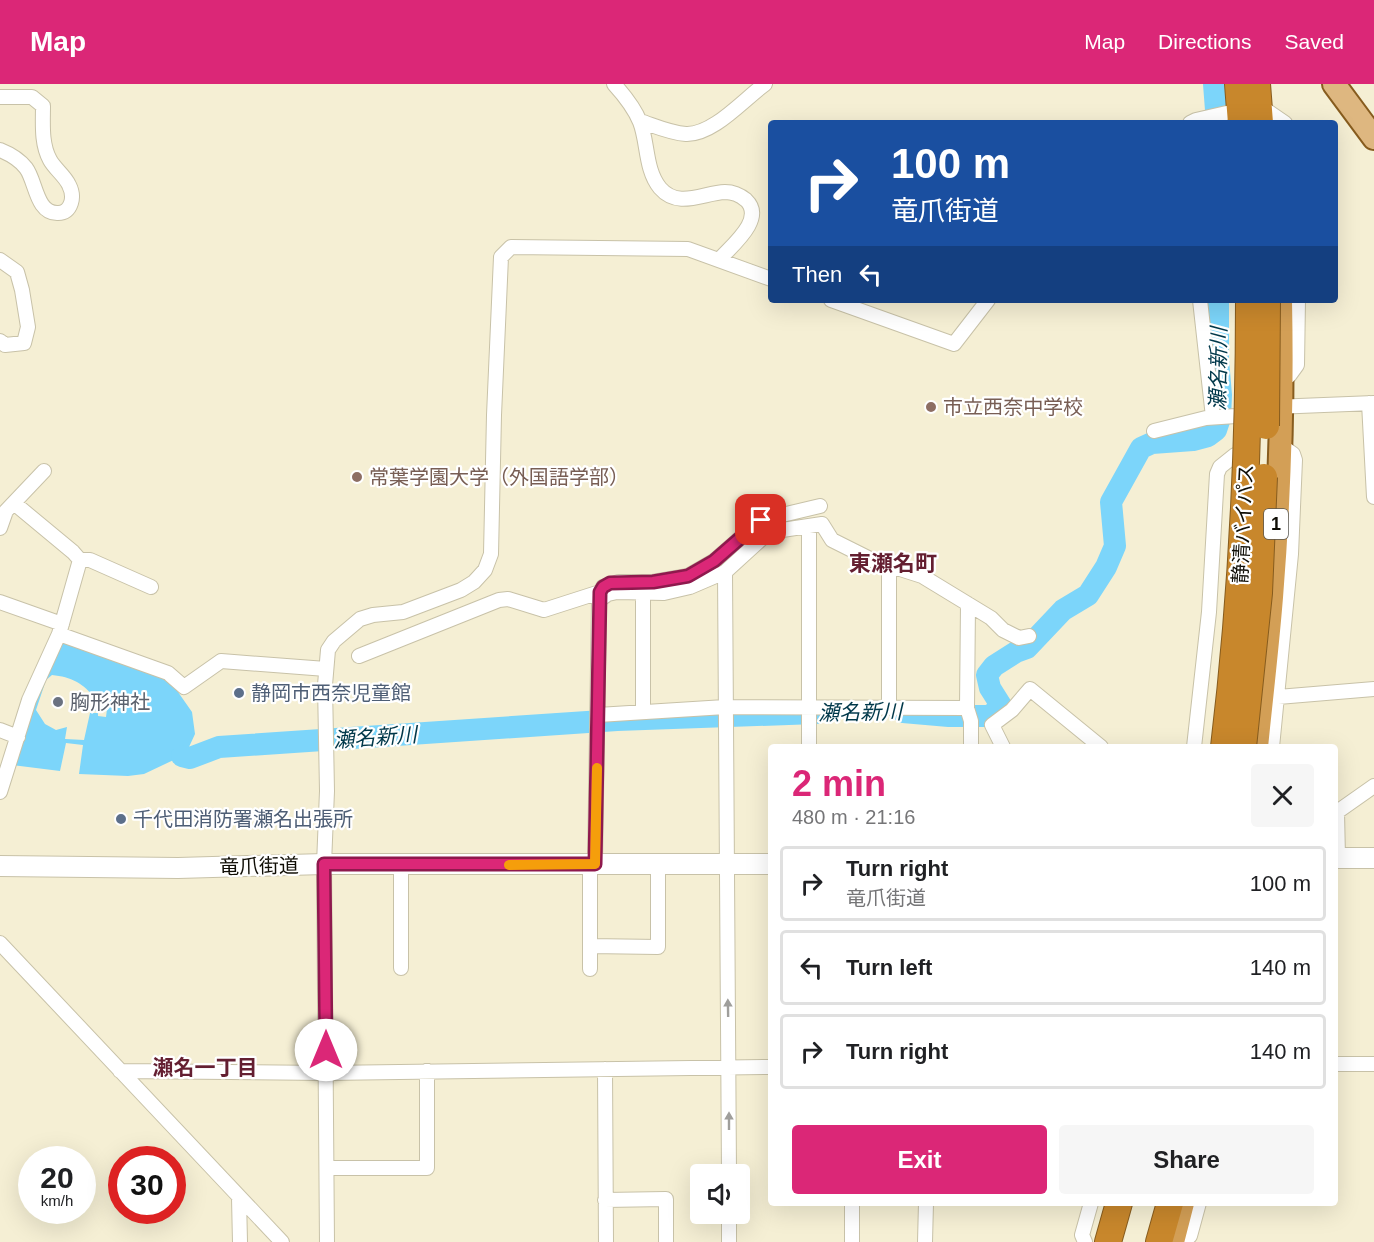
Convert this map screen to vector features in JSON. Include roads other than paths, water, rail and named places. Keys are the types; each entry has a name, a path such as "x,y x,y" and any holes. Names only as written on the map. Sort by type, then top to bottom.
{"highway":[{"path":"1229,84 1231,120"},
{"path":"1231,120 1238,84"},
{"path":"1257,84 1264,119"},
{"path":"1263,84 1264,119"},
{"path":"1213,744 1228,590 1235,455 1239,303"},
{"name":"静清バイパス","path":"1224,744 1246,494 1249,303"},
{"name":"静清バイパス","path":"1243,744 1259,593 1267,385 1267,303"},
{"name":"1","path":"1270,744 1272,597 1282,406 1281,303"},
{"path":"1098,1242 1107,1206"},
{"path":"1108,1242 1118,1206"},
{"path":"1123,1242 1133,1206"},
{"path":"1145,1242 1154,1206"},
{"path":"1159,1242 1169,1206"},
{"path":"1173,1242 1182,1206"}],"main road":[{"path":"1334,84 1374,138"},
{"path":"1338,858 1374,858"},
{"name":"竜爪街道","path":"0,866 178,868 324,864 768,864"}],"street":[{"path":"614,84 625,96 640,121 653,176 660,188 670,196 690,199 724,192 741,195 749,203 753,212 751,220 719,260"},
{"path":"640,121 671,132 688,134 707,130 761,85"},
{"path":"0,97 32,97 43,106 44,145 50,159 68,182 72,191 69,208 63,213 54,213 45,209 28,170 19,160 0,150"},
{"path":"1196,120 1231,120"},
{"path":"327,1242 324,864 328,650 334,641 360,619 403,612 439,599 474,582 485,570 491,554 501,257 511,247 688,249 768,278"},
{"path":"0,260 17,272 28,327 24,343 5,345 0,341"},
{"path":"839,303 954,344 986,303"},
{"path":"1200,303 1213,417"},
{"path":"1282,378 1289,376 1297,364 1298,303"},
{"path":"1154,431 1213,417 1236,416 1282,406 1372,403 1374,497"},
{"path":"1270,744 1278,697 1292,554 1295,460 1293,454 1279,444"},
{"path":"1194,744 1209,612 1217,474 1220,467 1235,455"},
{"path":"0,528 6,512 44,471"},
{"path":"14,503 80,560 90,560 151,587"},
{"path":"590,969 600,596 603,587 610,583 653,582 688,576 714,561 761,520 820,506"},
{"path":"359,656 499,600 508,599 544,610 617,592 664,593 690,587 725,572 769,532 822,524 832,540 872,560 922,576 991,618 1004,630 1019,638 1029,636"},
{"path":"809,526 809,744"},
{"path":"0,792 29,700 61,629 80,560"},
{"path":"889,566 889,708"},
{"path":"725,572 729,1164"},
{"path":"643,594 643,712"},
{"path":"0,602 168,673 184,687 221,661 326,669"},
{"path":"968,604 967,708 971,721 971,744"},
{"path":"1002,744 992,725 1012,710 1030,689 1097,744"},
{"path":"1278,697 1374,689"},
{"path":"597,715 726,707 967,708"},
{"path":"0,730 18,736"},
{"path":"1338,812 1374,786"},
{"path":"590,946 658,947 658,864"},
{"path":"400,865 401,968"},
{"path":"0,943 282,1242"},
{"path":"1338,1064 1374,1064"},
{"path":"120,1071 326,1073 768,1067"},
{"path":"604,1069 606,1242"},
{"path":"327,1168 427,1168 427,1071"},
{"path":"239,1198 240,1242"},
{"path":"605,1200 666,1199 666,1242"},
{"path":"852,1206 852,1242"},
{"path":"925,1242 926,1206"},
{"path":"1085,1242 1082,1235 1089,1206"},
{"path":"1173,1242 1190,1236 1198,1206"},
{"path":"729,1224 729,1242"}],"water":[{"path":"60,638 171,682 192,712 195,734 182,756 144,774 128,776 79,774 83,745 66,743 60,771 12,765 31,701","holes":["52,675 71,679 91,693 95,699 89,710 107,709 106,717 98,716 98,713 90,713 84,740 65,739 67,727 56,730 45,724 36,710 46,680"]}],"waterway":[{"name":"瀬名新川","path":"1214,84 1217,120"},
{"name":"瀬名新川","path":"903,712 949,716 989,716 1002,707 990,688 987,675 994,666 1027,648 1063,610 1088,595 1106,567 1115,546 1111,502 1141,448 1152,443 1193,440 1208,436 1216,430 1220,418 1221,395 1218,360 1218,303"},
{"name":"瀬名新川","path":"182,756 190,758 219,747 617,720 816,713"}],"place":[{"name":"市立西奈中学校","path":"931,407"},
{"name":"常葉学園大学（外国語学部）","path":"357,477"},
{"name":"静岡市西奈児童館","path":"239,693"},
{"name":"胸形神社","path":"58,702"},
{"name":"千代田消防署瀬名出張所","path":"121,819"}],"district":[{"name":"東瀬名町","path":"893,563"},
{"name":"瀬名一丁目","path":"205,1067"}]}
